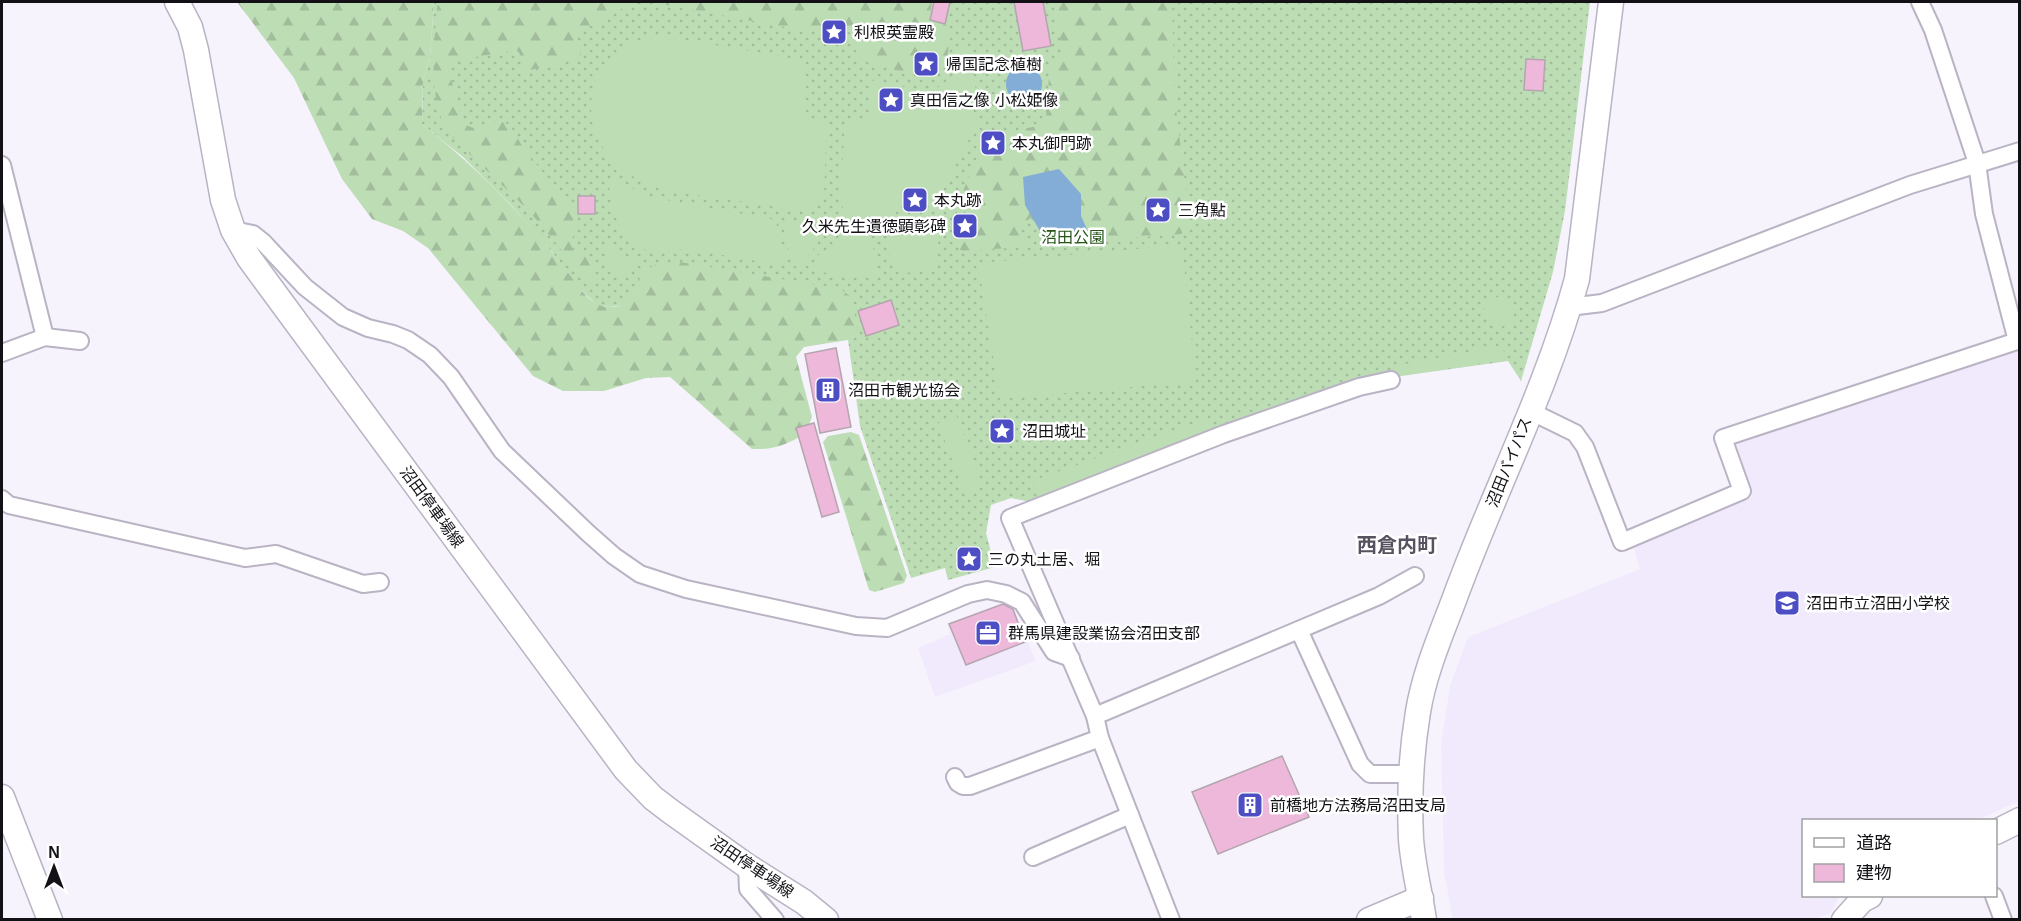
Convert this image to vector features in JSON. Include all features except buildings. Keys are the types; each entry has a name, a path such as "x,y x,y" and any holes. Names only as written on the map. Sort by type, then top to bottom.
{"main road":[{"name":"沼田停車場線","path":"177,2 190,27 196,50 224,200 233,230 249,258 626,770 653,798 747,866 804,902 826,920"},
{"name":"沼田バイパス","path":"1422,909 1411,840 1411,774 1418,711 1432,660 1468,561 1530,411 1569,307 1576,279 1611,2"},
{"path":"2,797 50,920"},
{"path":"1997,831 2019,820"},
{"path":"1844,920 1868,905"},
{"path":"1369,920 1422,909"}],"street":[{"path":"1530,411 1575,433 1584,447 1622,542 1742,491 1723,438 2017,341 1984,214 1977,164 1933,30 1920,2"},
{"path":"1569,307 1602,303 1910,185 2019,151"},
{"path":"2,165 45,337"},
{"path":"233,230 253,234 305,287 344,317 369,328 408,340 430,356 451,377 502,452 614,556 640,574 686,589 856,626 887,628 968,594 996,592 1022,603 1054,652 1071,658"},
{"path":"2,353 45,337 80,341"},
{"path":"1171,920 1095,717 1010,518 1224,434 1359,387 1391,380"},
{"path":"2,499 9,505 245,558 276,554 363,584 380,582"},
{"path":"1095,717 1380,596 1415,576"},
{"path":"1299,630 1360,764 1370,774 1411,774"},
{"path":"955,777 963,786 970,786 1101,738"},
{"path":"1033,857 1130,815"},
{"path":"747,866 748,889 775,920"},
{"path":"1994,897 2003,920"}],"shaded area":[{"name":"沼田市立沼田小学校","path":"2019,348 2019,801 1980,819 1802,819 1802,897 1839,897 1831,913 1815,919 1453,920 1444,872 1441,743 1450,686 1468,637 1640,569 1633,545 1753,496 1735,444"},
{"path":"1010,600 1036,661 935,697 918,648 950,634 947,623"}],"green space":[{"path":"237,2 434,2 430,56 423,81 422,124 500,194 536,233 582,290 597,304 610,307 626,303 643,273 653,266 668,262 680,262 841,289 853,299 857,333 854,339 804,347 796,357 812,417 806,433 780,446 752,449 670,377 646,378 604,391 563,391 533,376 428,248 403,231 372,219 342,179 294,78"},
{"name":"沼田公園","path":"434,2 1590,2 1565,211 1553,272 1521,381 1508,361 1394,377 1035,503 1011,498 991,505 986,533 995,567 948,580 945,568 911,578 860,426 841,289 639,281 630,300 624,305 598,306 579,288 552,252 512,206 463,157 422,124 423,81 430,56"},
{"path":"442,2 633,2 576,33 580,58 526,71 519,52 516,50 453,61 448,68 463,122 475,128 496,122 507,124 528,154 569,202 574,211 577,229 572,245 574,251 587,255 594,261 596,281 594,284 588,285 529,211 448,133 441,118 434,87 434,38 437,6"},
{"path":"651,2 932,2 929,20 949,26 951,30 948,54 945,63 936,72 908,72 864,61 857,54 853,37 849,32 800,30"},
{"path":"1053,2 1172,2 1175,101 1190,223 1181,234 1047,245 1031,218 1016,227 1027,247 962,251 954,244 956,216 972,167 986,140 993,136 1037,126 1046,118 1049,77 1052,65 1060,56 1062,48"},
{"path":"665,36 806,61 806,119 827,119 824,197 817,207 803,211 674,191 654,186 634,177 612,160 598,138 592,115 593,92 601,71 615,53 637,41"},
{"path":"965,40 968,45 977,96 975,102 966,93 943,94 936,89 955,74 961,42"},
{"path":"870,80 910,88 935,105 959,103 978,117 978,122 935,202 899,204 878,221 862,221 847,215 840,202 845,122 870,122"},
{"path":"612,178 650,197 776,220 779,240 785,254 785,264 696,251 654,251 637,247 626,236 613,207 609,188 609,181"},
{"path":"787,221 806,224 818,234 818,244 798,267 794,266 786,238 783,223"},
{"path":"909,223 919,223 932,230 939,243 939,253 932,266 919,273 909,273 900,269 893,262 889,253 889,243 893,234 900,227"},
{"path":"846,231 871,236 878,274 872,277 856,278 837,276 815,269 813,265 817,256"},
{"path":"607,242 621,254 637,260 635,266 622,279 618,279 606,268"},
{"path":"1182,245 1196,381 1000,399 978,263"},
{"path":"1499,297 1510,301 1514,312 1510,323 1499,327 1488,323 1484,312 1488,301"},
{"path":"1499,346 1503,348 1506,359 1399,376 1396,374 1397,367 1400,365"},
{"path":"1378,371 1386,373 1233,425 1231,421 1235,417"},
{"path":"957,416 983,487 965,494 938,423"},
{"path":"1207,419 1214,424 1211,425 1217,430 1038,498 1033,484 1037,479"},
{"path":"851,432 859,435 907,576 904,583 875,592 869,590 823,442 828,436"}],"water":[{"path":"1024,66 1037,71 1042,84 1037,97 1024,102 1011,97 1006,84 1011,71"},
{"path":"1059,169 1081,194 1081,216 1092,240 1048,245 1025,205 1023,177"}],"place":[{"name":"利根英霊殿","path":"834,32"},
{"name":"帰国記念植樹","path":"926,64"},
{"name":"真田信之像 小松姫像","path":"891,100"},
{"name":"本丸御門跡","path":"993,143"},
{"name":"本丸跡","path":"915,200"},
{"name":"三角點","path":"1158,210"},
{"name":"久米先生遺徳顕彰碑","path":"965,226"},
{"name":"沼田市観光協会","path":"828,390"},
{"name":"沼田城址","path":"1002,431"},
{"name":"三の丸土居、堀","path":"969,559"},
{"name":"沼田市立沼田小学校","path":"1787,603"},
{"name":"群馬県建設業協会沼田支部","path":"988,633"},
{"name":"前橋地方法務局沼田支局","path":"1250,805"}],"district":[{"name":"西倉内町","path":"1397,545"}]}
